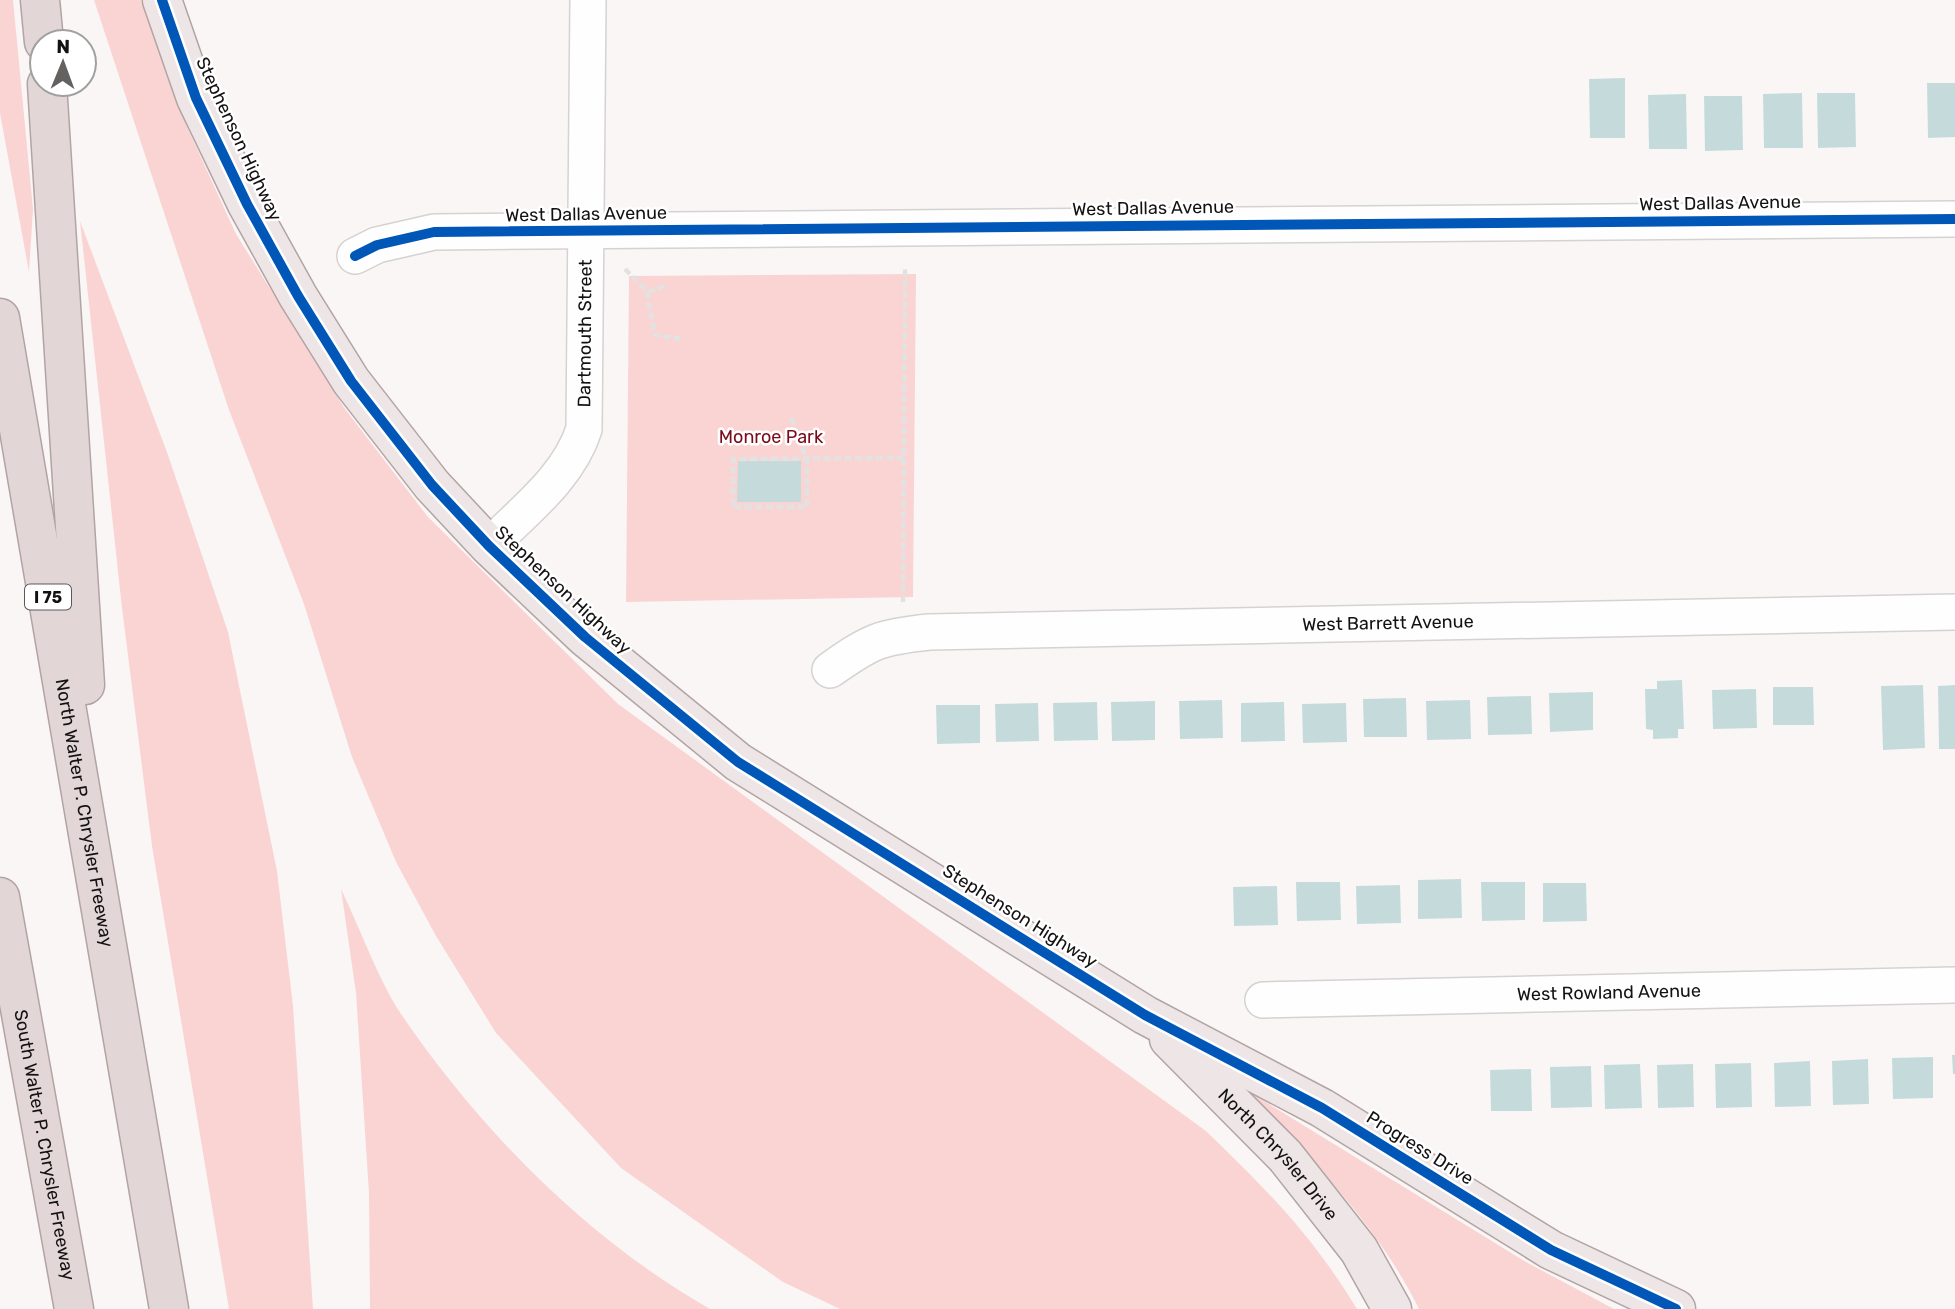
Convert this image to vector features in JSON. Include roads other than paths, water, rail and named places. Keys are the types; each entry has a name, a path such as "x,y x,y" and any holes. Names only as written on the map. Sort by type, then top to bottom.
{"highway":[{"path":"40,0 43,28"},
{"path":"48,98 96,876"},
{"name":"North Walter P. Chrysler Freeway","path":"0,318 169,1309"},
{"name":"South Walter P. Chrysler Freeway","path":"0,897 74,1309"}],"main road":[{"name":"Stephenson Highway","path":"162,0 196,98 247,204 298,296 365,399 432,485 489,545 585,637 738,762 1145,1015"},
{"name":"North Chrysler Drive","path":"1145,1015 1285,1156 1359,1250 1392,1309"},
{"name":"Progress Drive","path":"1145,1015 1322,1108 1551,1250 1676,1309"}],"street":[{"name":"Dartmouth Street","path":"489,545 558,476 581,438 585,408 588,0"},
{"name":"West Dallas Avenue","path":"355,256 377,245 434,232 1955,219"},
{"name":"West Barrett Avenue","path":"830,670 867,644 894,636 929,632 1955,612"},
{"name":"West Rowland Avenue","path":"1263,1000 1955,985"}],"park label":[{"name":"Monroe Park","path":"771,437"}]}
